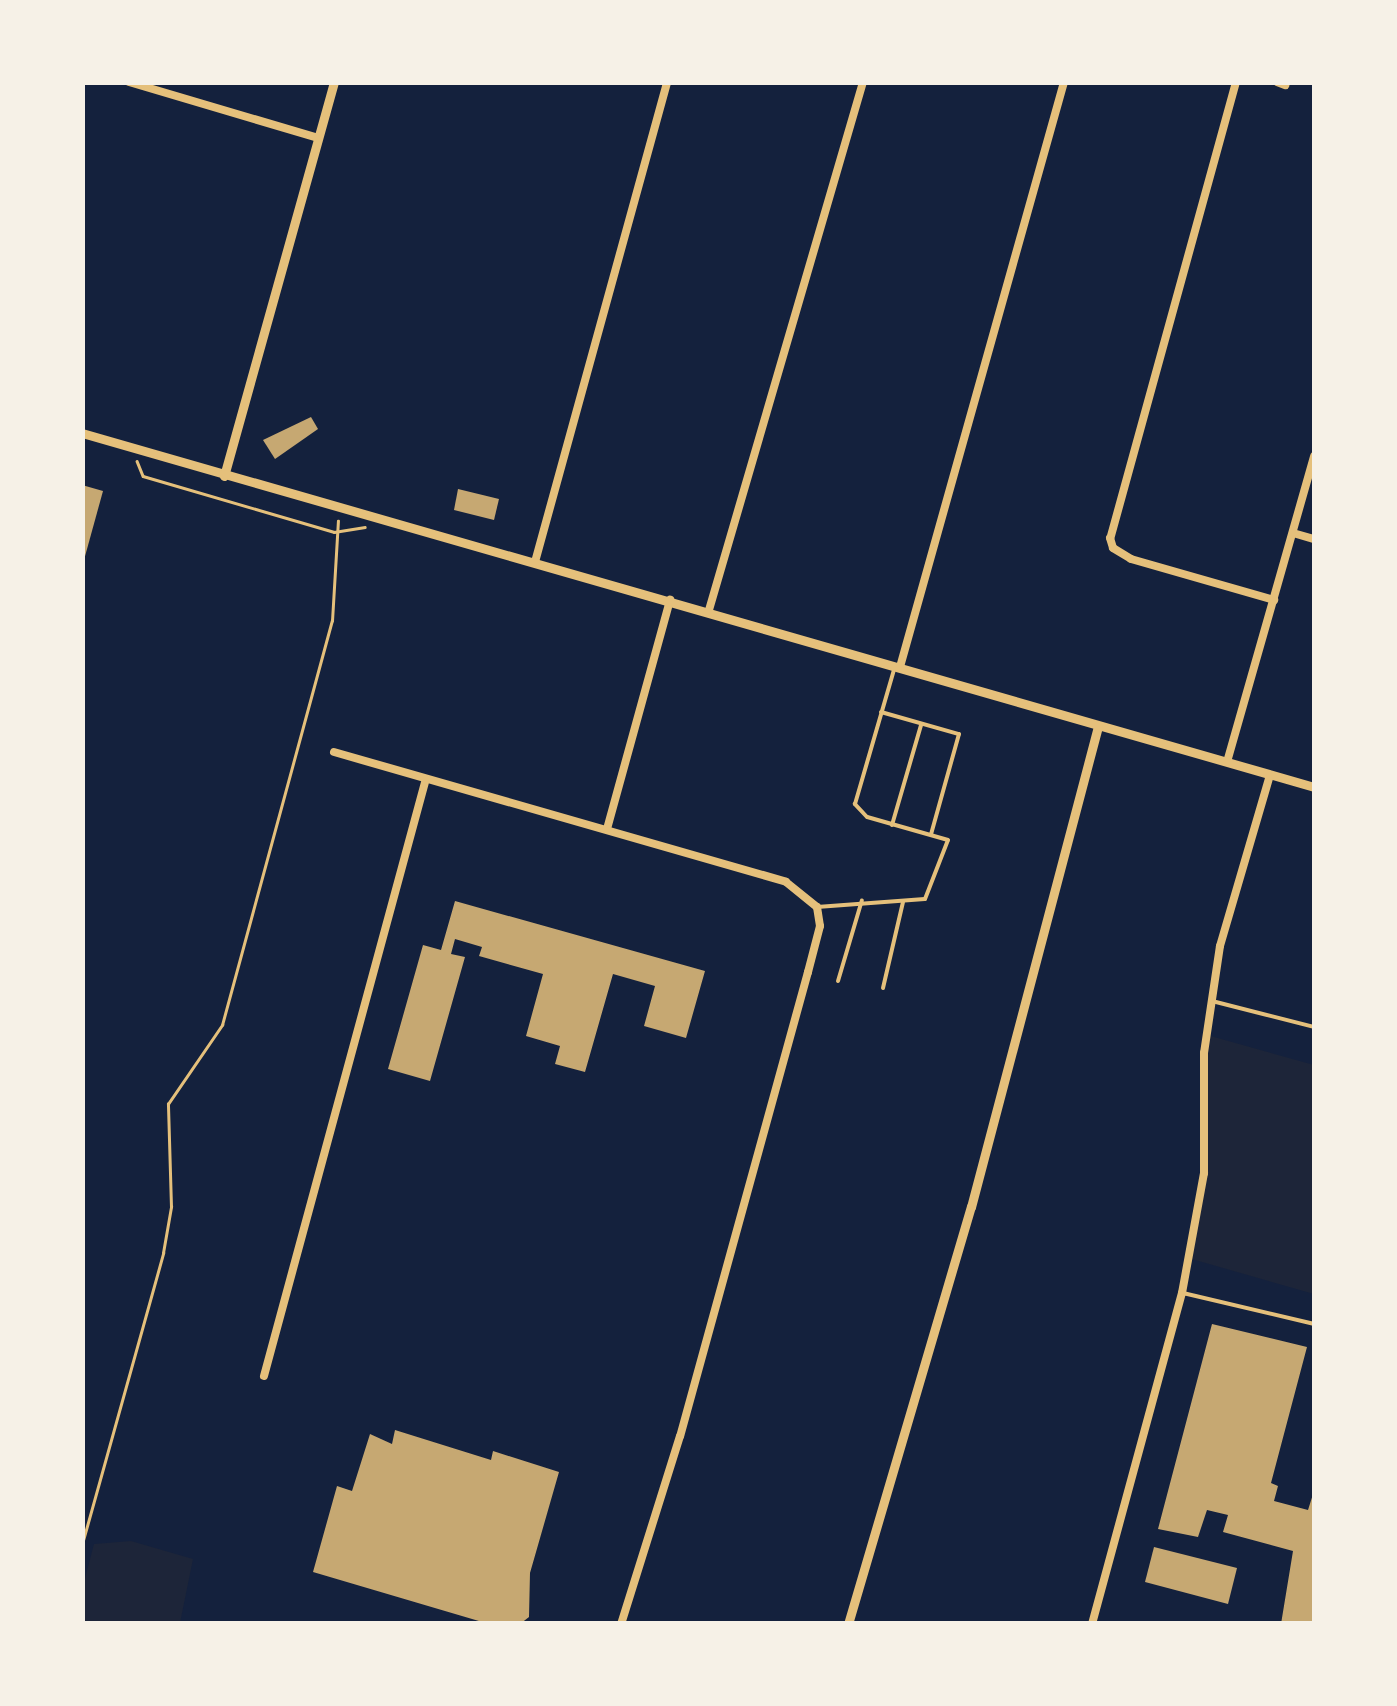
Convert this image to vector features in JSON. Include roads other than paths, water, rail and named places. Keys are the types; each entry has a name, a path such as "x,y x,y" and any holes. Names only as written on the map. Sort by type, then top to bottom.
{"street":[{"path":"129,82 318,138"},
{"path":"224,476 334,82"},
{"path":"536,562 667,82"},
{"path":"709,610 863,82"},
{"path":"898,666 1064,82"},
{"path":"1236,82 1110,538 1113,548 1131,558 1274,600"},
{"path":"82,433 709,610 1098,727 1314,787"},
{"path":"1226,762 1314,456"},
{"path":"1293,533 1314,539"},
{"path":"607,829 670,600"},
{"path":"848,1624 971,1207 1098,727"},
{"path":"334,752 425,782 607,829 786,882 817,907 820,926 798,1010 680,1436 621,1624"},
{"path":"1092,1624 1182,1292 1204,1174 1204,1054 1220,946 1270,775"},
{"path":"264,1376 425,782"}],"lane":[{"path":"817,907 862,900 926,899 948,840 867,817 855,804 898,666"},
{"path":"881,712 959,734 931,836"},
{"path":"892,824 921,725"},
{"path":"838,981 862,900"},
{"path":"883,988 904,902"},
{"path":"1212,1001 1314,1028"},
{"path":"1182,1292 1314,1324"}]}
